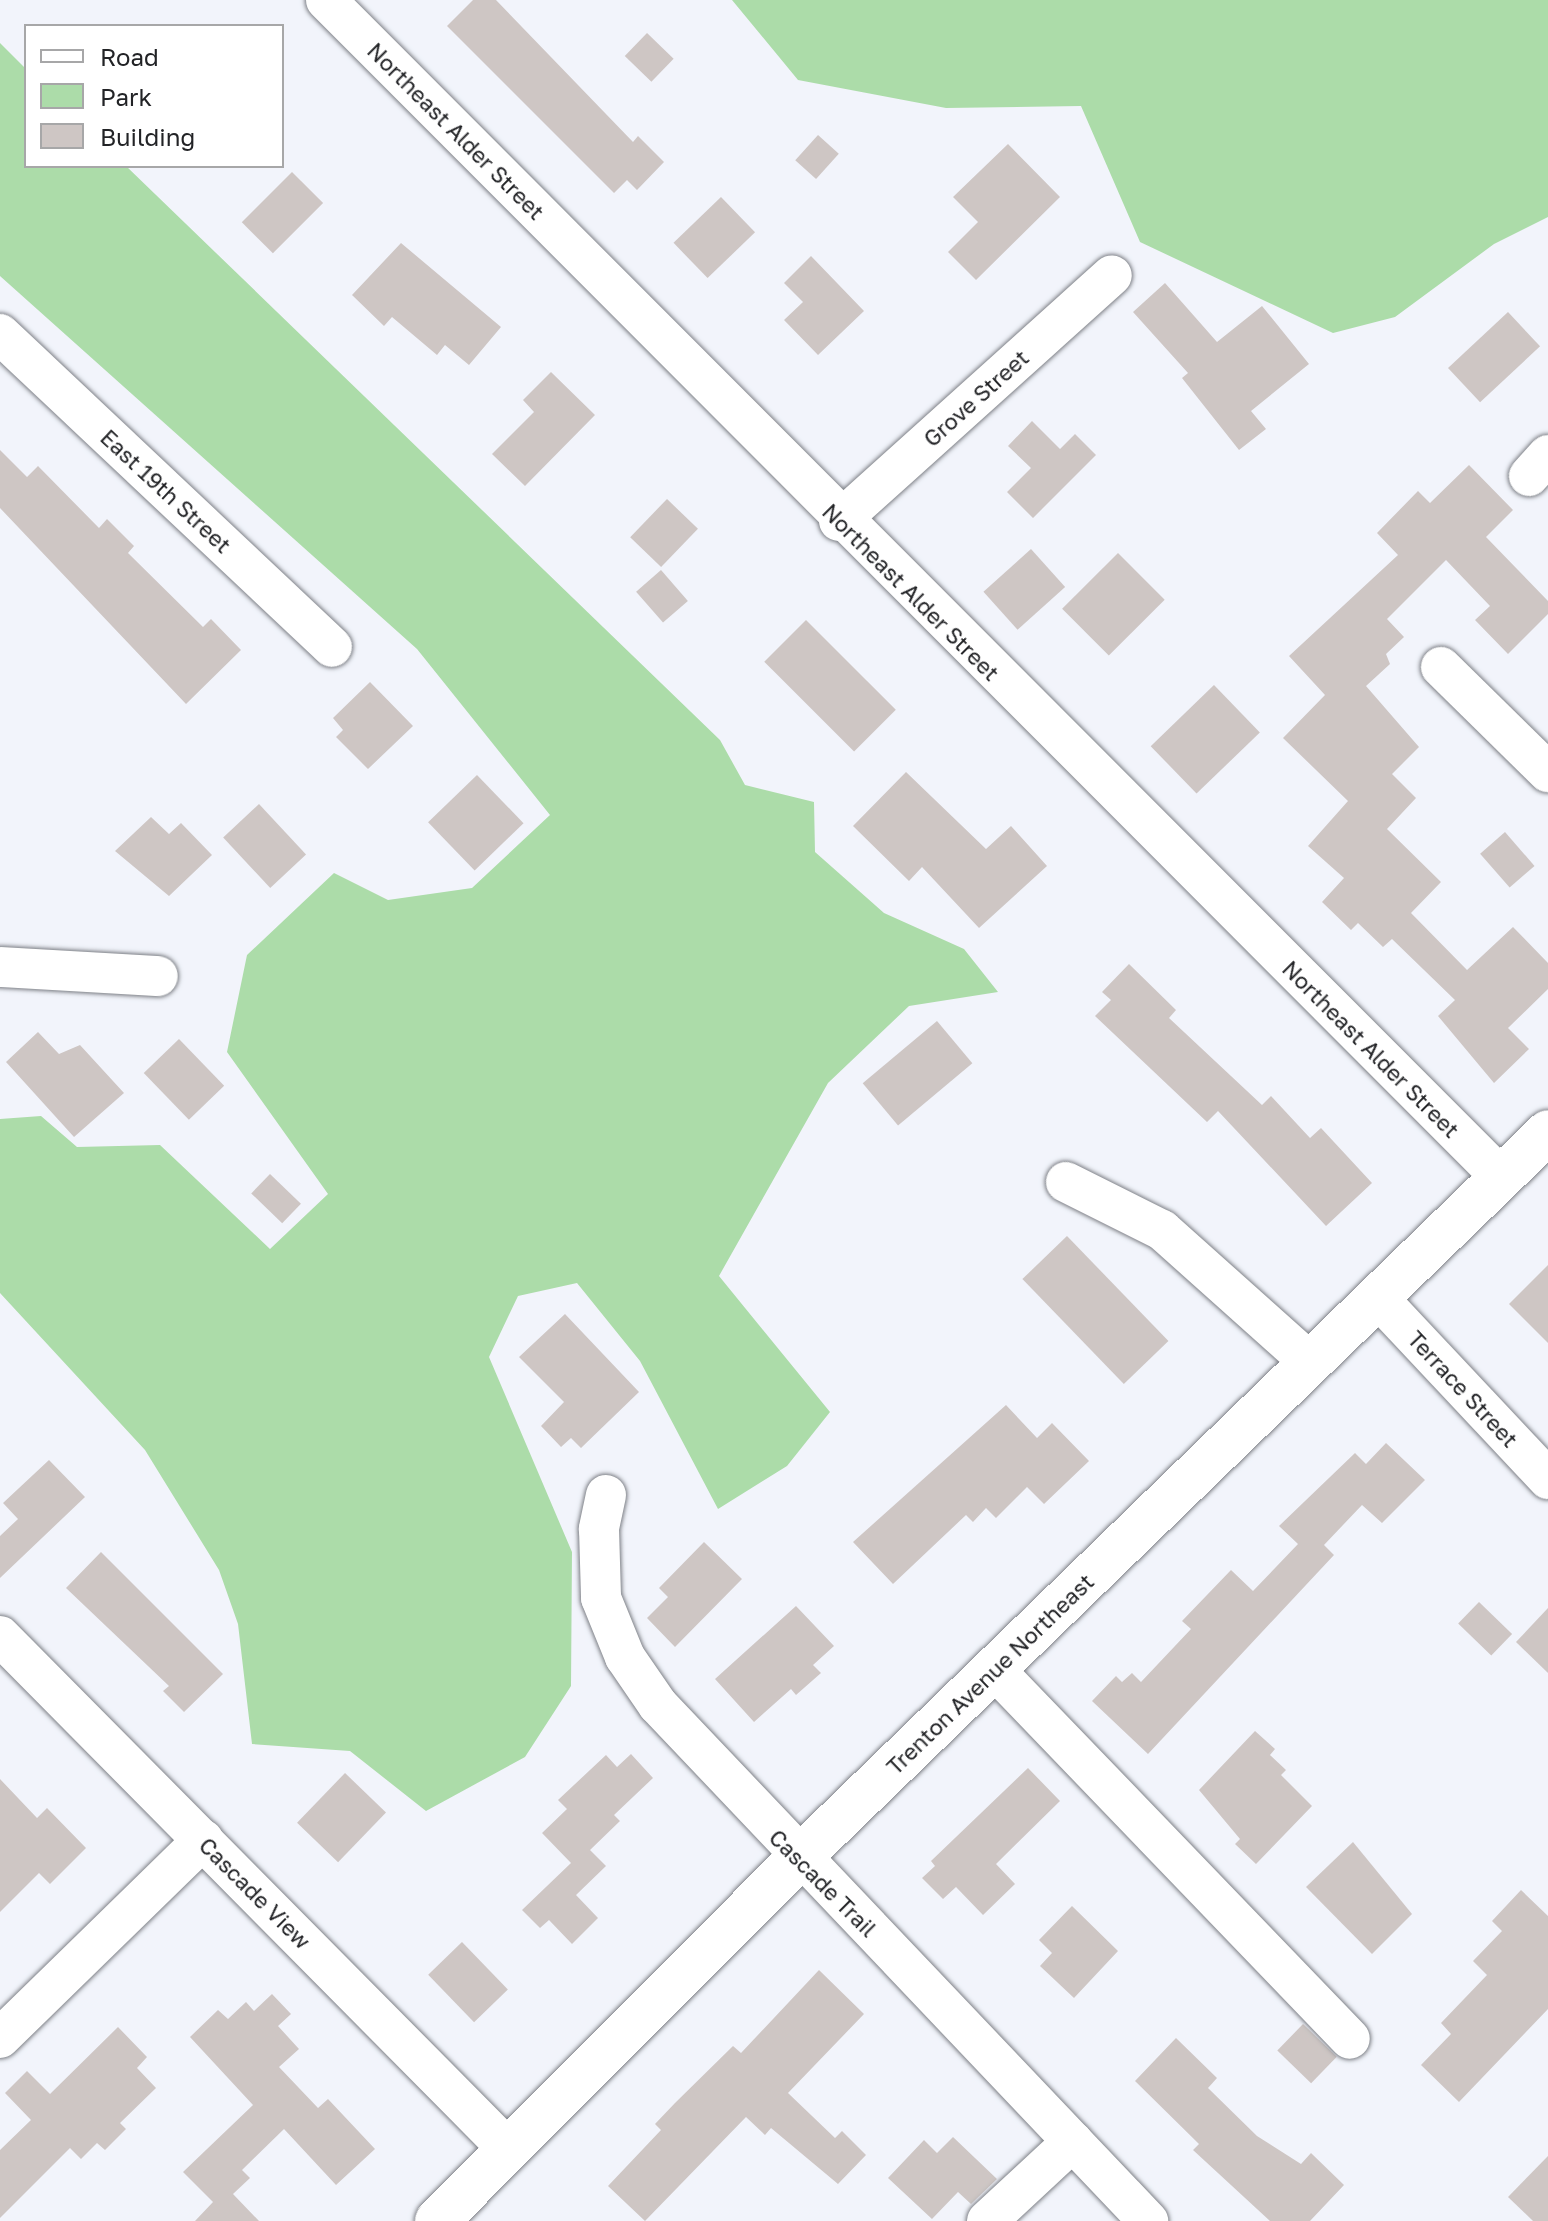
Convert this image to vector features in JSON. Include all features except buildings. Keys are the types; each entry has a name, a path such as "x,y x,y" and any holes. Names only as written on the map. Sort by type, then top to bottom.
{"main road":[{"name":"Trenton Avenue Northeast","path":"437,2221 801,1856 1548,1132"}],"street":[{"name":"Northeast Alder Street","path":"326,0 839,521 1502,1178"},
{"name":"Grove Street","path":"839,521 1112,275"},
{"name":"East 19th Street","path":"0,334 332,647"},
{"path":"1441,667 1548,772"},
{"path":"0,967 158,976"},
{"path":"1066,1182 1162,1230 1311,1363"},
{"name":"Terrace Street","path":"1379,1299 1548,1479"},
{"name":"Cascade Trail","path":"606,1495 599,1529 601,1598 625,1657 705,1761 801,1856 1148,2221"},
{"name":"Cascade View","path":"0,1636 509,2150"},
{"path":"994,1669 1350,2039"},
{"path":"0,2038 203,1840"},
{"path":"987,2221 1073,2141"}],"green space":[{"path":"732,0 1548,0 1548,217 1494,244 1395,317 1333,333 1140,242 1081,106 946,108 798,80"},
{"path":"0,43 24,67 24,168 128,168 720,740 745,785 814,802 815,852 884,913 964,949 998,992 909,1006 828,1083 719,1276 830,1412 787,1466 718,1509 640,1361 577,1283 518,1296 489,1357 572,1552 571,1686 525,1757 426,1811 350,1751 252,1744 238,1624 219,1570 145,1450 0,1293 0,1119 41,1116 77,1147 160,1145 270,1249 328,1194 227,1052 247,955 334,873 388,900 472,888 550,815 417,649 0,276"}]}
